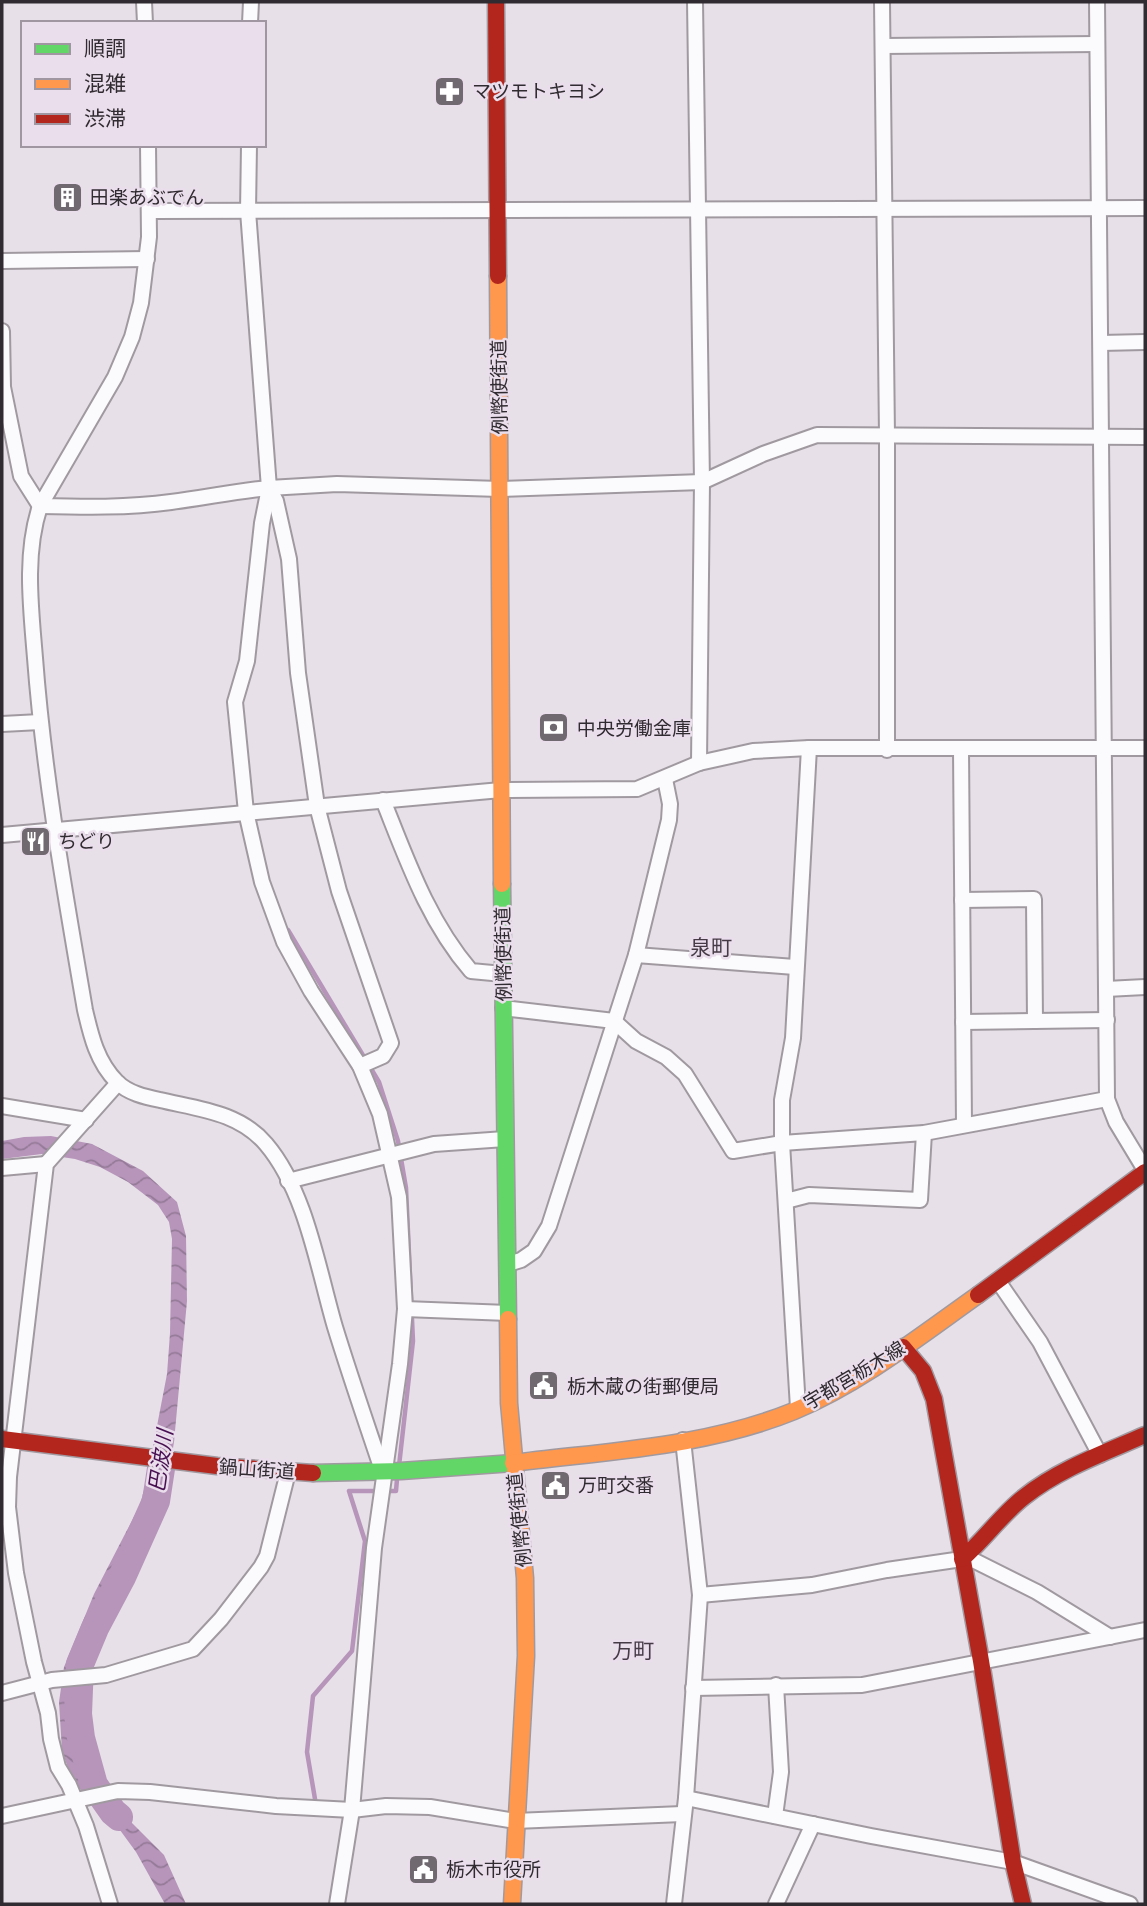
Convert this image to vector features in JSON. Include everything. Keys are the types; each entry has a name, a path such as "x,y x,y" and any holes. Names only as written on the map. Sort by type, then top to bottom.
{"main road":[{"name":"例幣使街道","path":"496,2 503,1008 509,1416 521,1517 526,1656 512,1904"},
{"name":"宇都宮栃木線","path":"513,1463 730,1431 798,1408 828,1394 903,1347 998,1281 1145,1171"},
{"path":"903,1347 923,1371 934,1399 981,1661 1013,1862 1023,1904"},
{"path":"962,1559 979,1545 1012,1507 1041,1486 1145,1435"},
{"name":"鍋山街道","path":"8,1440 176,1462 288,1472 383,1473 513,1463"}],"street":[{"path":"144,2 145,21"},
{"path":"250,21 251,2"},
{"path":"695,2 702,482 699,763"},
{"path":"882,2 887,750"},
{"path":"1097,2 1107,1099 1116,1122 1145,1171"},
{"path":"883,46 1097,44"},
{"path":"148,147 147,259 141,303 132,337 115,377 40,506 33,527 30,555 40,722 54,829 92,1040 103,1064 118,1083 141,1096 214,1111 255,1132 267,1145 288,1181 304,1221 383,1473"},
{"path":"249,147 248,211 269,488 262,523 247,661 235,702 246,812 262,883 284,942 360,1066 380,1114 399,1197 405,1309 400,1364 373,1548 352,1810 337,1904"},
{"path":"149,211 1145,208"},
{"path":"2,261 147,259"},
{"path":"2,331 2,387 21,476 40,506"},
{"path":"1101,343 1145,342"},
{"path":"40,506 78,507 171,502 227,492 337,484 500,489 702,482 764,454 817,435 1145,437"},
{"path":"269,488 276,501 289,559 298,673 317,806 339,891 391,1043 383,1056 360,1066"},
{"path":"2,724 40,722"},
{"path":"798,1408 782,1143 782,1100 793,1038 809,748"},
{"path":"2,835 501,790 637,789 699,763 754,751 809,748 1145,748"},
{"path":"961,749 964,1125"},
{"path":"508,1264 521,1260 534,1251 549,1226 576,1147 636,955 669,820 670,804 665,779"},
{"path":"383,800 425,903 455,952 471,971 503,974"},
{"path":"962,900 1034,900 1035,1021"},
{"path":"636,955 795,967"},
{"path":"1107,989 1145,988"},
{"path":"503,1008 614,1021 636,1041 666,1057 685,1073 733,1150 782,1143 924,1133 1107,1099"},
{"path":"963,1022 1107,1020"},
{"path":"110,1904 81,1799 58,1767 51,1739 46,1681 11,1538 8,1440 48,1162 118,1083"},
{"path":"2,1106 86,1120"},
{"path":"786,1201 809,1195 920,1200 924,1133"},
{"path":"288,1181 434,1144 505,1139"},
{"path":"2,1168 48,1162"},
{"path":"998,1281 1040,1342 1101,1455"},
{"path":"405,1309 508,1313"},
{"path":"674,1904 682,1814 686,1798 700,1595 683,1440"},
{"path":"2,1693 46,1681 106,1675 193,1649 221,1619 267,1556 288,1472"},
{"path":"700,1595 812,1585 962,1559 975,1561 1037,1592 1110,1637"},
{"path":"694,1688 862,1685 1145,1630"},
{"path":"775,1816 781,1772 776,1685"},
{"path":"2,1816 118,1791 276,1806 352,1810 386,1806 430,1807 515,1821 682,1814"},
{"path":"686,1798 1013,1862 1130,1904"},
{"path":"776,1904 813,1824"}],"water":[{"path":"51,1136 92,1144 143,1171 177,1202 186,1236 187,1301 174,1442 167,1485 156,1501 117,1588 109,1598 78,1669 73,1692 74,1739 79,1767 164,1855 186,1904 165,1904 136,1852 117,1826 73,1782 62,1751 59,1702 64,1667 94,1594 140,1505 147,1478 167,1374 172,1239 169,1222 158,1205 128,1182 100,1167 75,1159 42,1154 2,1159 2,1141"}],"waterway":[{"path":"288,930 379,1082 398,1141 406,1188 413,1341 399,1466"},
{"name":"巴波川","path":"119,1817 94,1785 81,1738 78,1714 80,1664 156,1501 162,1462"},
{"path":"315,1799 307,1752 313,1696 352,1651 365,1541 349,1491 396,1491 397,1479"}],"traffic: fast":[{"path":"502,884 508,1319"},
{"path":"313,1473 401,1471 513,1463"}],"traffic: slow":[{"path":"498,276 502,884"},
{"path":"513,1463 656,1446 726,1433 761,1423 794,1411 843,1387 978,1295"},
{"path":"508,1319 509,1403 525,1578 526,1656 512,1904"}],"traffic: jam":[{"path":"496,2 498,276"},
{"path":"978,1295 1145,1172"},
{"path":"903,1347 923,1371 934,1399 981,1661 1013,1862 1023,1904"},
{"path":"962,1559 1016,1504 1038,1487 1082,1462 1145,1435"},
{"path":"2,1439 217,1466 313,1473"}],"place":[{"name":"マツモトキヨシ","path":"449,91"},
{"name":"田楽あぶでん","path":"67,197"},
{"name":"中央労働金庫","path":"554,728"},
{"name":"ちどり","path":"35,841"},
{"name":"栃木蔵の街郵便局","path":"544,1386"},
{"name":"万町交番","path":"555,1485"},
{"name":"栃木市役所","path":"423,1869"}],"district":[{"name":"泉町","path":"711,948"},
{"name":"万町","path":"633,1651"}]}
